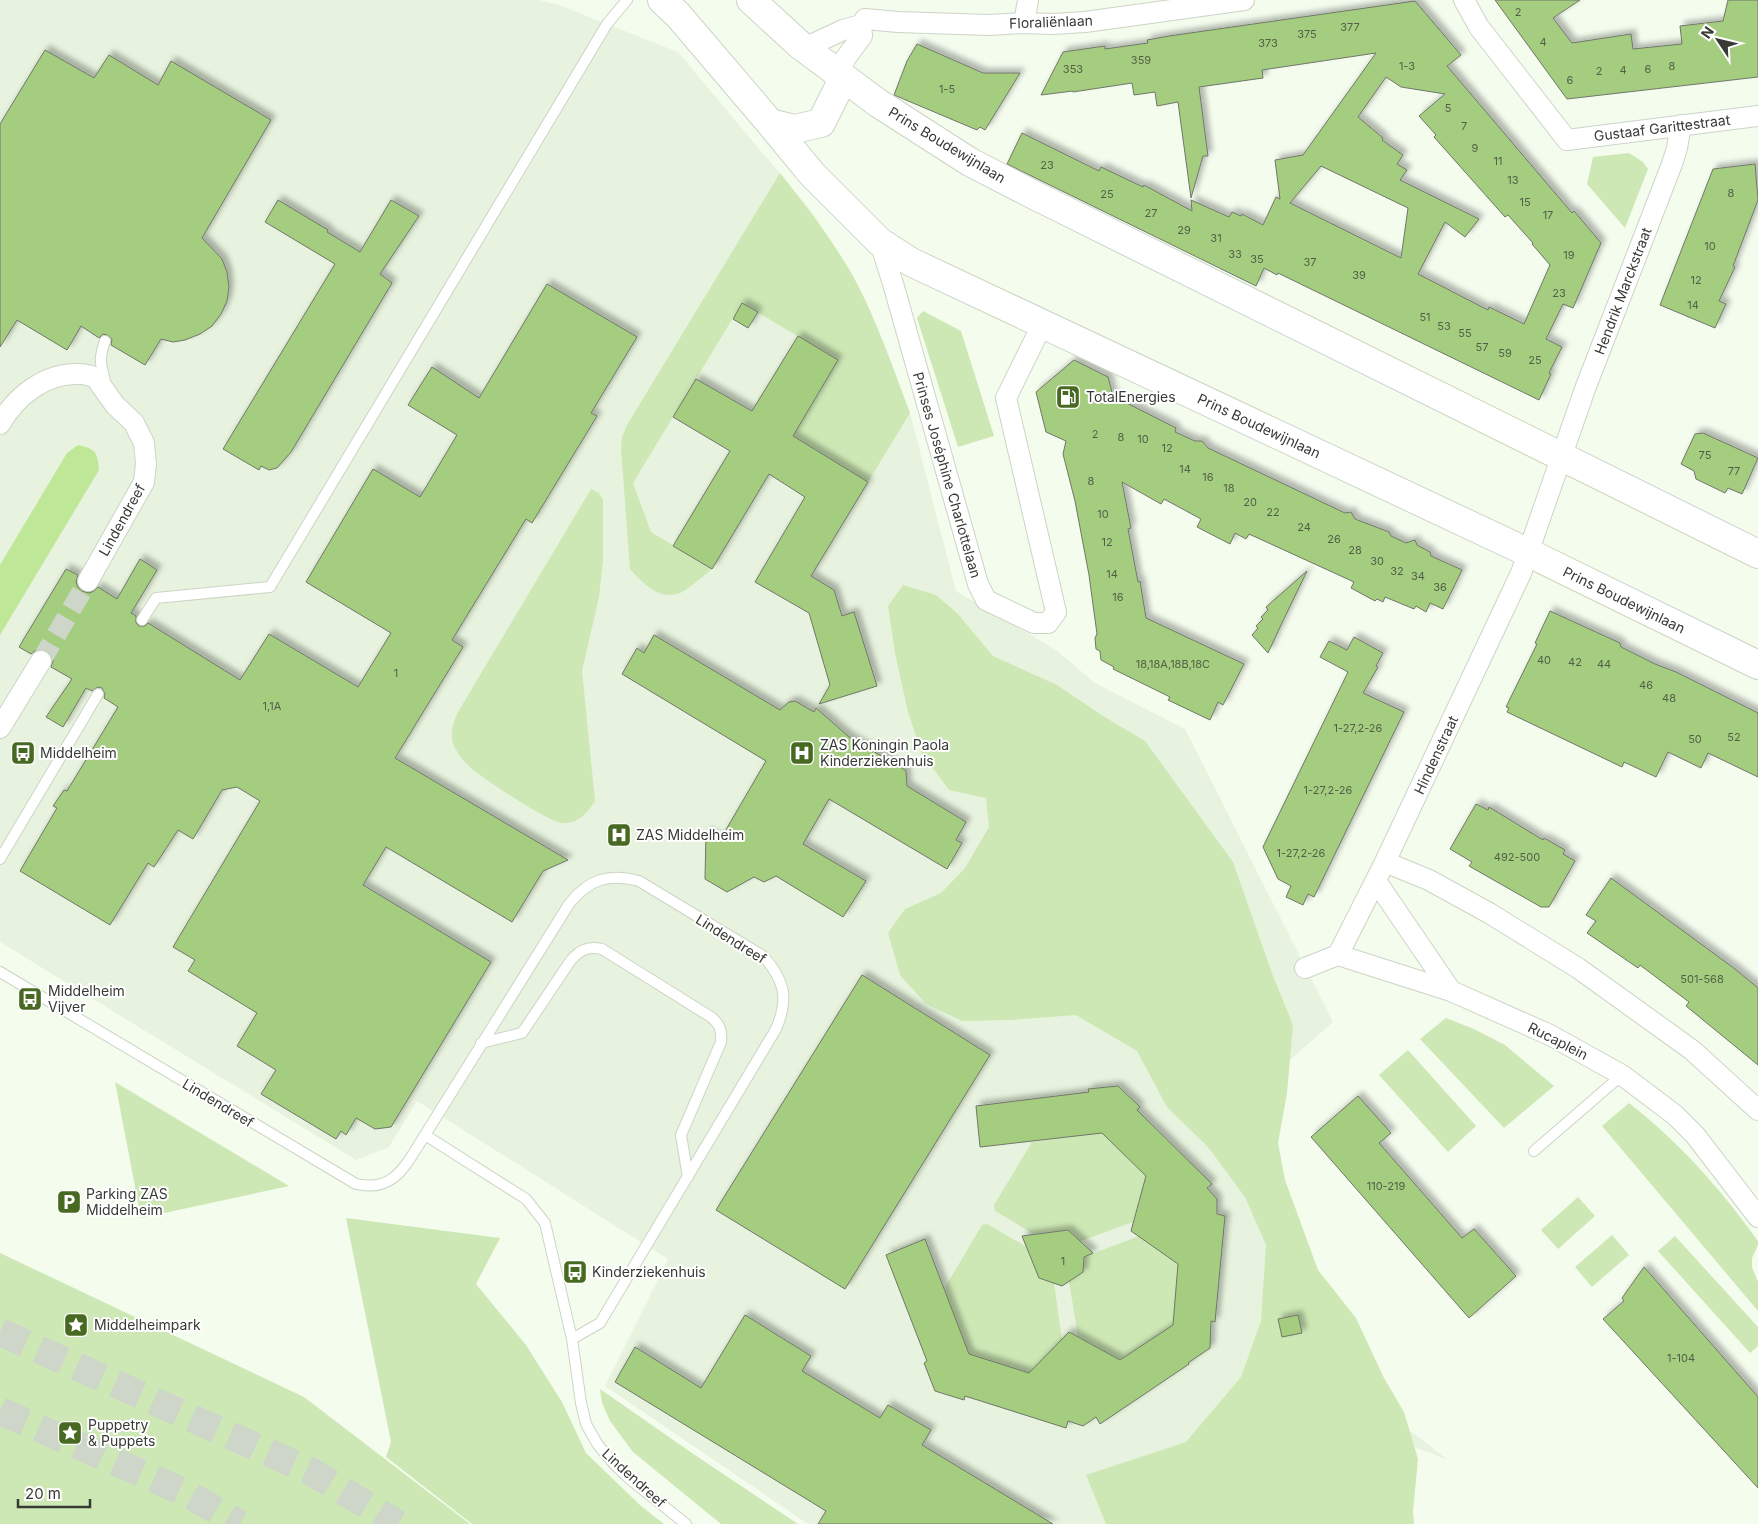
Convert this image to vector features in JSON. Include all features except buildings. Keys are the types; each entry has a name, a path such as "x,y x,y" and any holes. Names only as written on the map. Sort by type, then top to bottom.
{"main road":[{"name":"Prins Boudewijnlaan","path":"662,0 678,15 812,174 880,242 911,262 1527,552 1758,665"},
{"name":"Prins Boudewijnlaan","path":"757,5 800,45 840,75 878,103 970,162 1758,554"},
{"path":"770,123 795,128 821,123 839,87 840,75"}],"street":[{"path":"1024,23 1028,0"},
{"name":"Floraliënlaan","path":"800,45 814,44 843,30 861,24 865,18 898,22 980,25 1053,24 1085,22 1244,0"},
{"name":"Gustaaf Garittestraat","path":"1464,0 1479,27 1567,140 1758,116"},
{"path":"840,75 845,59 862,36 861,24"},
{"name":"Hendrik Marckstraat","path":"1527,552 1672,164 1681,125"},
{"name":"Prinses Joséphine Charlottelaan","path":"880,242 978,584 986,600 1034,623 1048,623 1056,612 1006,398 1042,325"},
{"name":"Lindendreef","path":"0,424 6,414 29,389 52,377 80,374 95,377 115,405 134,423 144,443 146,464 144,482 88,581"},
{"name":"Hindenstraat","path":"1338,955 1376,881 1521,573 1527,552"},
{"path":"0,728 41,661"},
{"path":"1385,862 1429,880 1481,908 1578,968 1692,1050 1758,1110"},
{"path":"1376,881 1451,991"},
{"path":"1305,968 1338,955"},
{"name":"Rucaplein","path":"1338,955 1451,991 1550,1035 1622,1075 1655,1099 1695,1134 1758,1218"}],"lane":[{"path":"142,620 156,598 270,587 607,24 627,0"},
{"path":"105,341 100,354 100,366 107,392"},
{"path":"0,859 98,694"},
{"name":"Lindendreef","path":"0,972 356,1184 368,1187 378,1186 389,1181 405,1166 569,904 579,892 592,882 607,878 623,877 639,881 764,956 774,968 781,982 784,998 782,1014 776,1028 600,1323 572,1339"},
{"path":"481,1043 522,1033 571,960 588,948 602,949 716,1021 722,1033 721,1042 681,1135 688,1177"},
{"path":"1534,1151 1622,1075"},
{"name":"Lindendreef","path":"425,1136 526,1199 535,1208 545,1223 550,1240 572,1339 581,1403 586,1424 598,1445 631,1480 686,1524"}],"shaded area":[{"name":"ZAS Middelheim","path":"0,0 539,0 559,5 678,52 812,212 853,276 885,347 910,413 956,591 1056,650 1095,683 1185,729 1333,1022 1255,1091 1297,1262 1389,1414 1448,1460 1285,1396 1165,1524 808,1524 605,1386 668,1259 417,1101 389,1147 356,1160 0,942"},
{"path":"1629,153 1643,162 1648,169 1625,228 1587,184 1593,157"},
{"path":"780,173 828,236 853,276 877,326 910,413 868,482 793,436 838,360 742,303 633,483 651,532 712,569 692,586 680,593 665,595 652,589 630,569 621,449 622,437 627,425"},
{"path":"923,311 961,331 994,436 958,447 917,318"},
{"path":"78,445 89,448 94,452 99,470 0,635 0,565 67,453"},
{"path":"591,489 599,493 603,500 603,559 599,597 582,671 595,801 578,820 562,823 530,808 477,773 463,760 456,749 452,733 453,724 458,712"},
{"path":"903,585 936,595 957,613 993,656 1057,685 1145,741 1233,862 1273,976 1293,1025 1287,1093 1278,1143 1285,1180 1318,1270 1356,1318 1384,1378 1404,1412 1418,1459 1413,1511 1414,1524 1106,1524 1086,1475 1186,1442 1241,1377 1261,1321 1266,1245 1245,1197 1208,1147 1167,1107 1137,1051 1076,1015 1010,1020 962,1021 926,1004 900,975 888,933 905,909 941,893 965,868 989,827 986,798 949,790 921,752 908,712 895,653 888,606"},
{"path":"1446,1018 1474,1029 1505,1045 1554,1086 1504,1128 1420,1039"},
{"path":"1408,1050 1476,1126 1448,1152 1379,1075"},
{"path":"115,1082 289,1186 141,1218"},
{"path":"1629,1103 1666,1134 1714,1184 1758,1241 1752,1258 1752,1267 1758,1282 1758,1311 1602,1126"},
{"path":"1103,1132 1146,1176 1133,1222 1081,1241 1068,1230 1042,1233 1039,1237 995,1211 994,1205 1032,1142"},
{"path":"1578,1197 1595,1216 1558,1249 1541,1230"},
{"path":"346,1218 500,1238 476,1284 526,1345 562,1402 586,1453 641,1506 664,1524 472,1524 386,1457 391,1442"},
{"path":"987,1224 1032,1250 1029,1254 1039,1278 1054,1283 1062,1339 1029,1373 968,1356 944,1289 982,1225"},
{"path":"1612,1235 1629,1255 1592,1287 1575,1267"},
{"path":"1139,1236 1178,1264 1174,1327 1167,1331 1166,1329 1120,1360 1078,1337 1069,1281 1083,1272 1084,1257"},
{"path":"1675,1236 1758,1327 1758,1346 1750,1353 1658,1251"},
{"name":"Middelheimpark","path":"0,1253 304,1397 470,1524 0,1524"},
{"path":"600,1389 798,1524 721,1524 633,1452 610,1421 602,1403"}],"tunnel":[{"path":"41,661 88,581"},
{"path":"0,1332 312,1472 398,1524"},
{"path":"0,1411 186,1493 240,1524"}],"place":[{"name":"TotalEnergies","path":"1068,397"},
{"name":"Middelheim","path":"23,753"},
{"name":"ZAS Koningin Paola Kinderziekenhuis","path":"802,753"},
{"name":"ZAS Middelheim","path":"619,835"},
{"name":"Middelheim Vijver","path":"30,999"},
{"name":"Parking ZAS Middelheim","path":"69,1202"},
{"name":"Kinderziekenhuis","path":"575,1272"},
{"name":"Middelheimpark","path":"76,1325"},
{"name":"Puppetry & Puppets","path":"70,1433"}]}
